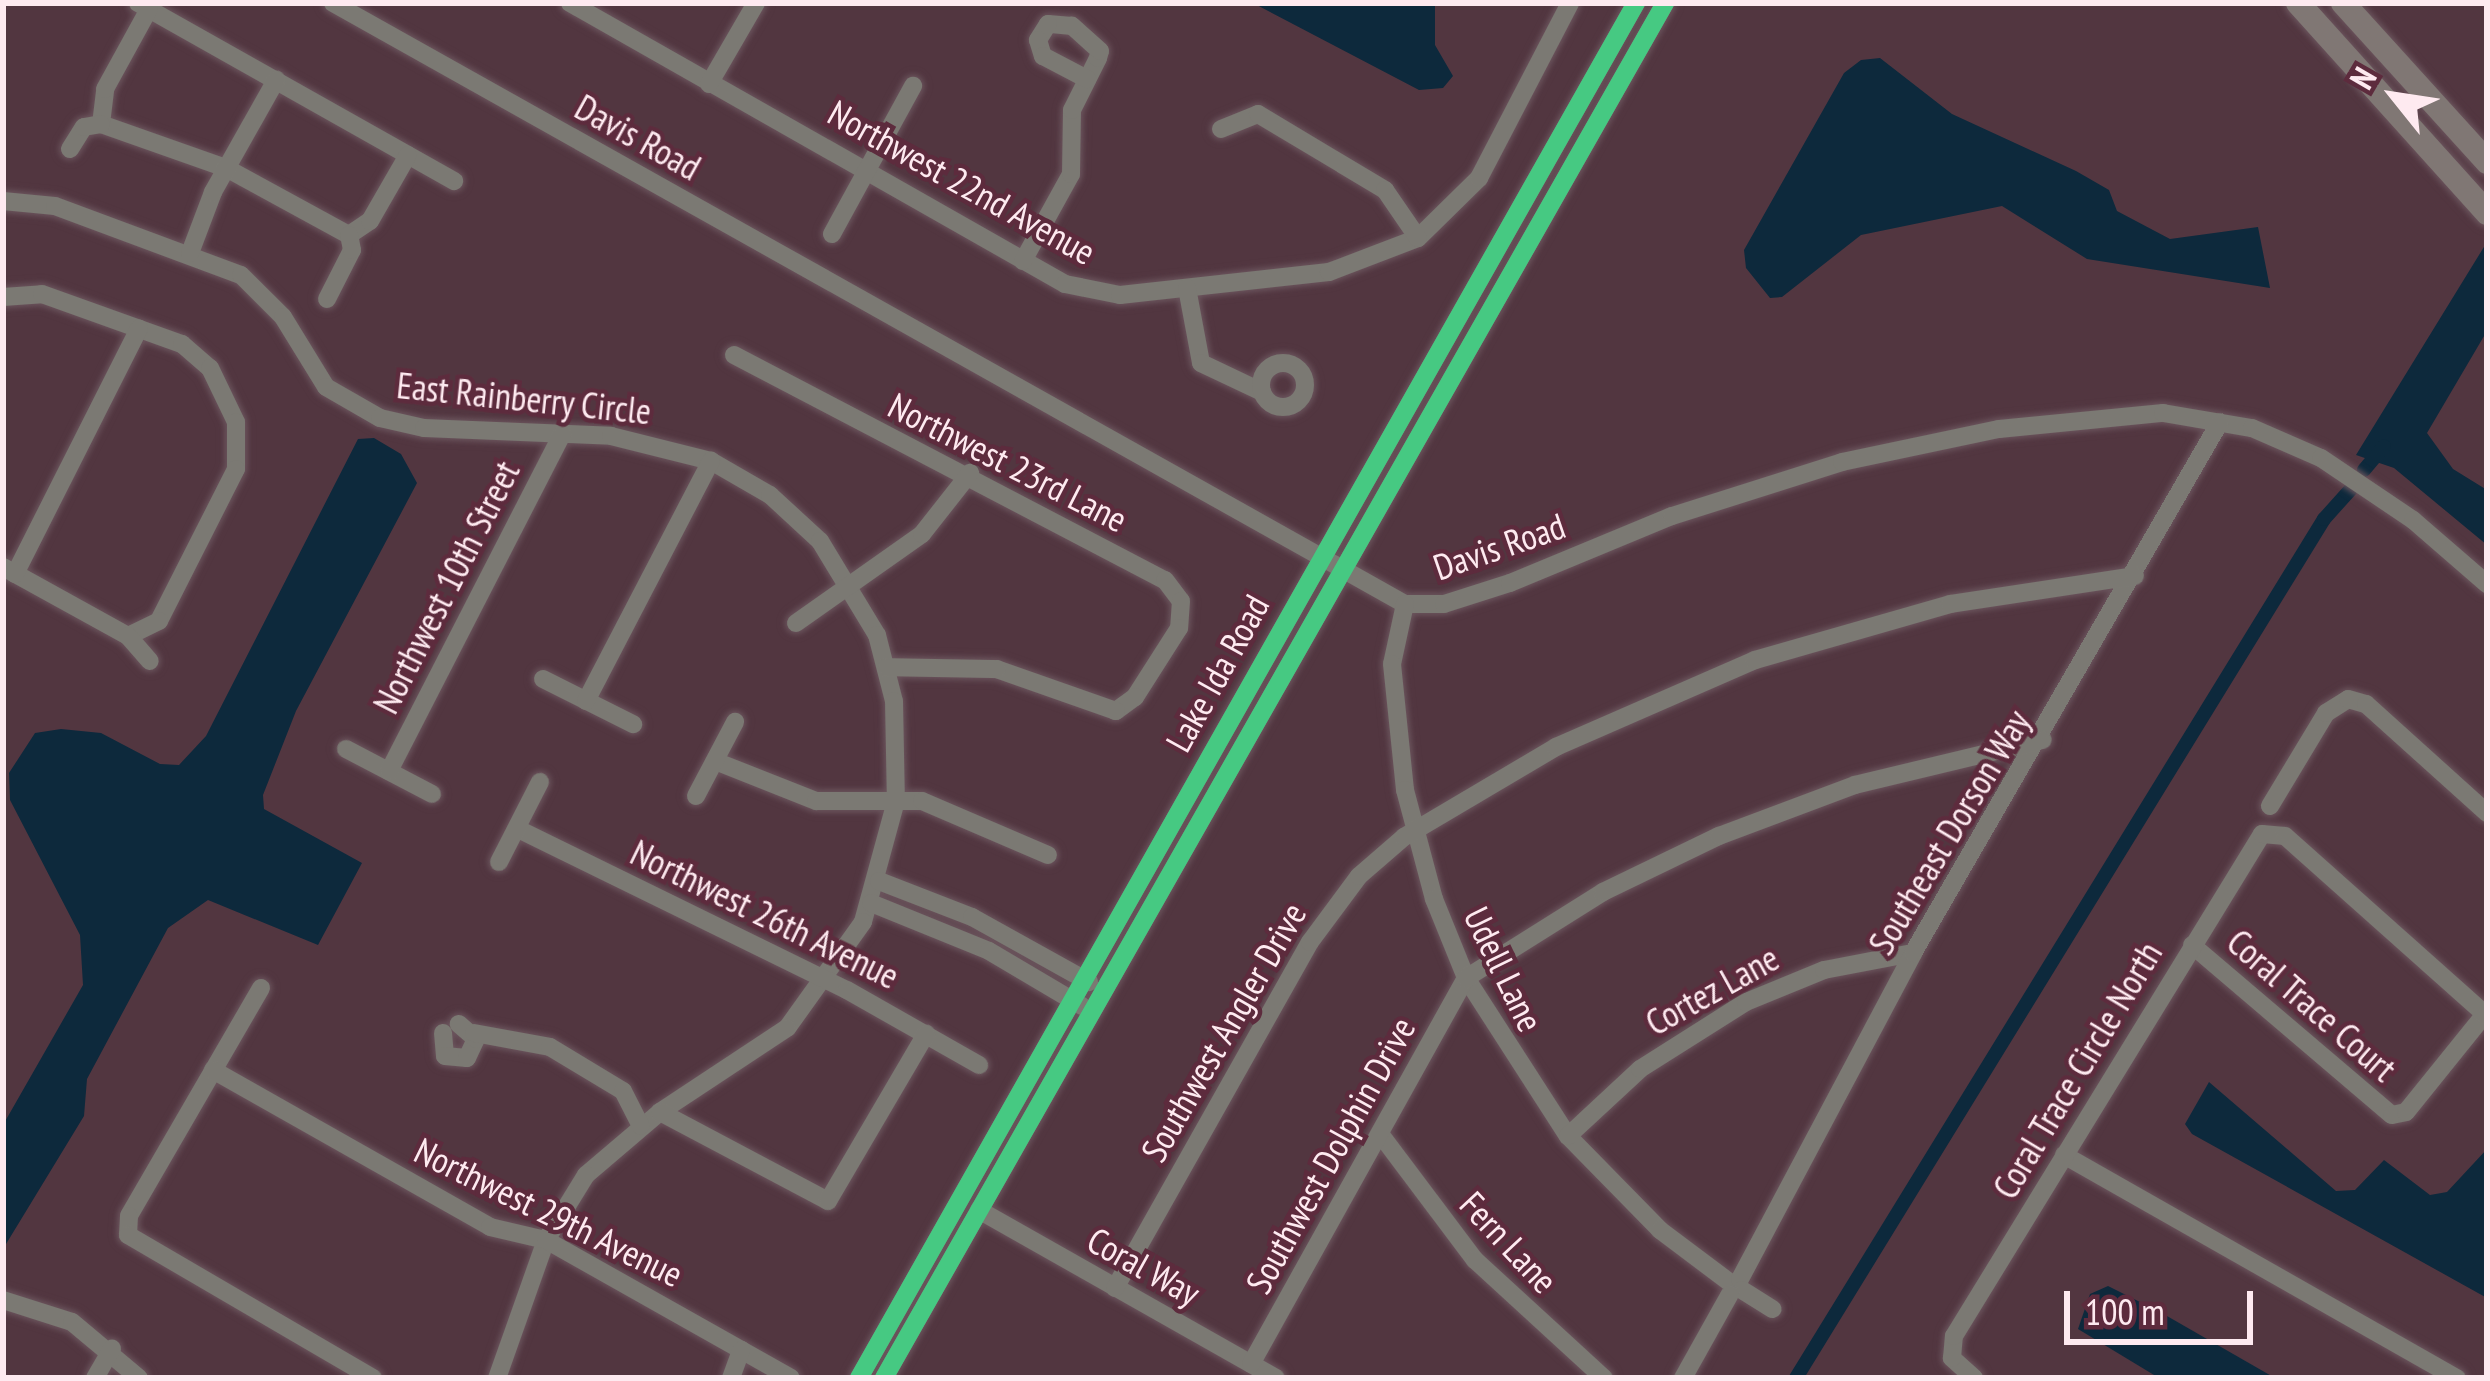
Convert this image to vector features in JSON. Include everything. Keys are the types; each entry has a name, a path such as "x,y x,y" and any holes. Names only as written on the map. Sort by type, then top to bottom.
{"main road":[{"path":"2298,3 2483,208"},
{"path":"2343,3 2487,163"},
{"path":"2350,62 2407,73"}],"street":[{"name":"Davis Road","path":"333,3 1405,604 1464,598 1739,492 1920,443 2125,413 2220,422 2321,458 2414,520 2487,584"},
{"name":"Northwest 22nd Avenue","path":"570,3 709,84 869,167 1023,261 1101,295 1357,266 1418,238 1479,178 1570,3"},
{"path":"709,84 756,3"},
{"name":"Lake Ida Road","path":"859,1378 1636,3"},
{"name":"Lake Ida Road","path":"884,1378 1665,3"},
{"path":"101,124 105,89 144,6 454,182"},
{"path":"1023,261 1071,174 1070,119 1087,79"},
{"path":"190,254 226,168 276,80"},
{"path":"832,234 913,86"},
{"path":"1221,129 1258,114 1385,190 1418,238"},
{"path":"70,149 84,127 101,124 226,168 349,235"},
{"path":"349,235 370,221 408,154"},
{"name":"East Rainberry Circle","path":"3,201 55,206 190,254 257,287 314,374 359,408 424,428 645,440 711,461 796,516 851,583 887,667 896,801 871,903 826,983 787,1028 660,1112 586,1175 546,1240 497,1378"},
{"path":"1518,208 1520,253"},
{"path":"327,298 352,250 349,235"},
{"path":"1187,288 1201,363 1262,392"},
{"path":"3,297 42,294 139,328 204,360 239,431 236,469 159,621 128,636"},
{"path":"139,328 9,571 128,636 150,661"},
{"name":"Northwest 23rd Lane","path":"734,355 836,415 970,473 1165,580 1181,602 1179,628 1135,697 1106,712 997,669 887,667"},
{"name":"Southeast Dorson Way","path":"1683,1378 1913,953 2043,740 2220,422"},
{"name":"Northwest 10th Street","path":"389,771 562,434"},
{"path":"586,700 711,461"},
{"path":"796,622 922,534 970,473"},
{"name":"Southwest Angler Drive","path":"1115,1288 1329,912 1414,831 1556,746 1755,659 1951,604 2135,576"},
{"name":"Udell Lane","path":"1405,604 1393,695 1414,831 1466,978 1568,1136 1642,1214 1735,1286 1773,1309"},
{"path":"543,679 633,724"},
{"path":"2270,806 2339,702 2366,704 2487,813"},
{"path":"696,796 735,722"},
{"path":"1466,978 1603,892 1719,836 1855,785 2043,740"},
{"name":"Northwest 10th Street","path":"346,749 432,794"},
{"path":"715,761 816,801 896,801 956,811 1048,855"},
{"path":"499,862 540,782"},
{"name":"Northwest 26th Avenue","path":"518,829 979,1064"},
{"name":"Coral Trace Circle North","path":"1974,1378 1951,1352 2064,1155 2257,838 2270,831 2486,1015"},
{"path":"879,881 972,917 1104,990"},
{"path":"871,903 989,951 1092,1011"},
{"name":"Coral Trace Court","path":"2192,945 2392,1115 2422,1094 2486,1015"},
{"name":"Cortez Lane","path":"1568,1136 1640,1069 1746,1002 1824,970 1913,953"},
{"name":"Southwest Dolphin Drive","path":"1251,1364 1466,978"},
{"path":"261,988 126,1225 134,1242 373,1378"},
{"path":"458,1030 550,1047 623,1090 641,1126"},
{"path":"660,1112 828,1202 926,1034"},
{"name":"Northwest 29th Avenue","path":"213,1070 490,1227 546,1240 791,1378"},
{"name":"Fern Lane","path":"1381,1135 1475,1260 1604,1378"},
{"path":"2064,1155 2457,1378"},
{"name":"Coral Way","path":"979,1210 1276,1378"},
{"path":"3,1300 72,1322 112,1349 139,1378"},
{"path":"95,1378 112,1349"},
{"path":"731,1378 741,1350"}],"water":[{"path":"1253,3 1435,3 1435,45 1453,76 1443,88 1419,90"},
{"path":"1880,58 1952,114 2076,171 2109,190 2117,211 2170,239 2258,227 2270,288 2087,259 2002,206 1861,235 1782,297 1770,298 1746,268 1744,250 1844,73 1861,60"},
{"path":"2487,242 2487,331 2427,433 2453,469 2487,490 2487,545 2394,468 2356,455"},
{"path":"374,438 401,454 417,483 296,711 263,795 264,809 362,863 318,945 208,900 168,928 87,1079 84,1116 3,1249 3,1125 83,985 80,935 10,800 9,773 35,733 61,729 101,733 160,764 179,765 206,736 358,439"},
{"path":"2209,1082 2336,1191 2355,1190 2384,1160 2430,1195 2447,1192 2487,1149 2487,1298 2192,1134 2185,1124"},
{"path":"2108,1286 2275,1378 2159,1378 2078,1329 2090,1294"}],"waterway":[{"path":"2364,470 2384,446"},
{"path":"1796,1378 2324,519 2351,489"}],"cycle path":[{"path":"859,1378 1636,3"},
{"path":"884,1378 1665,3"}]}
